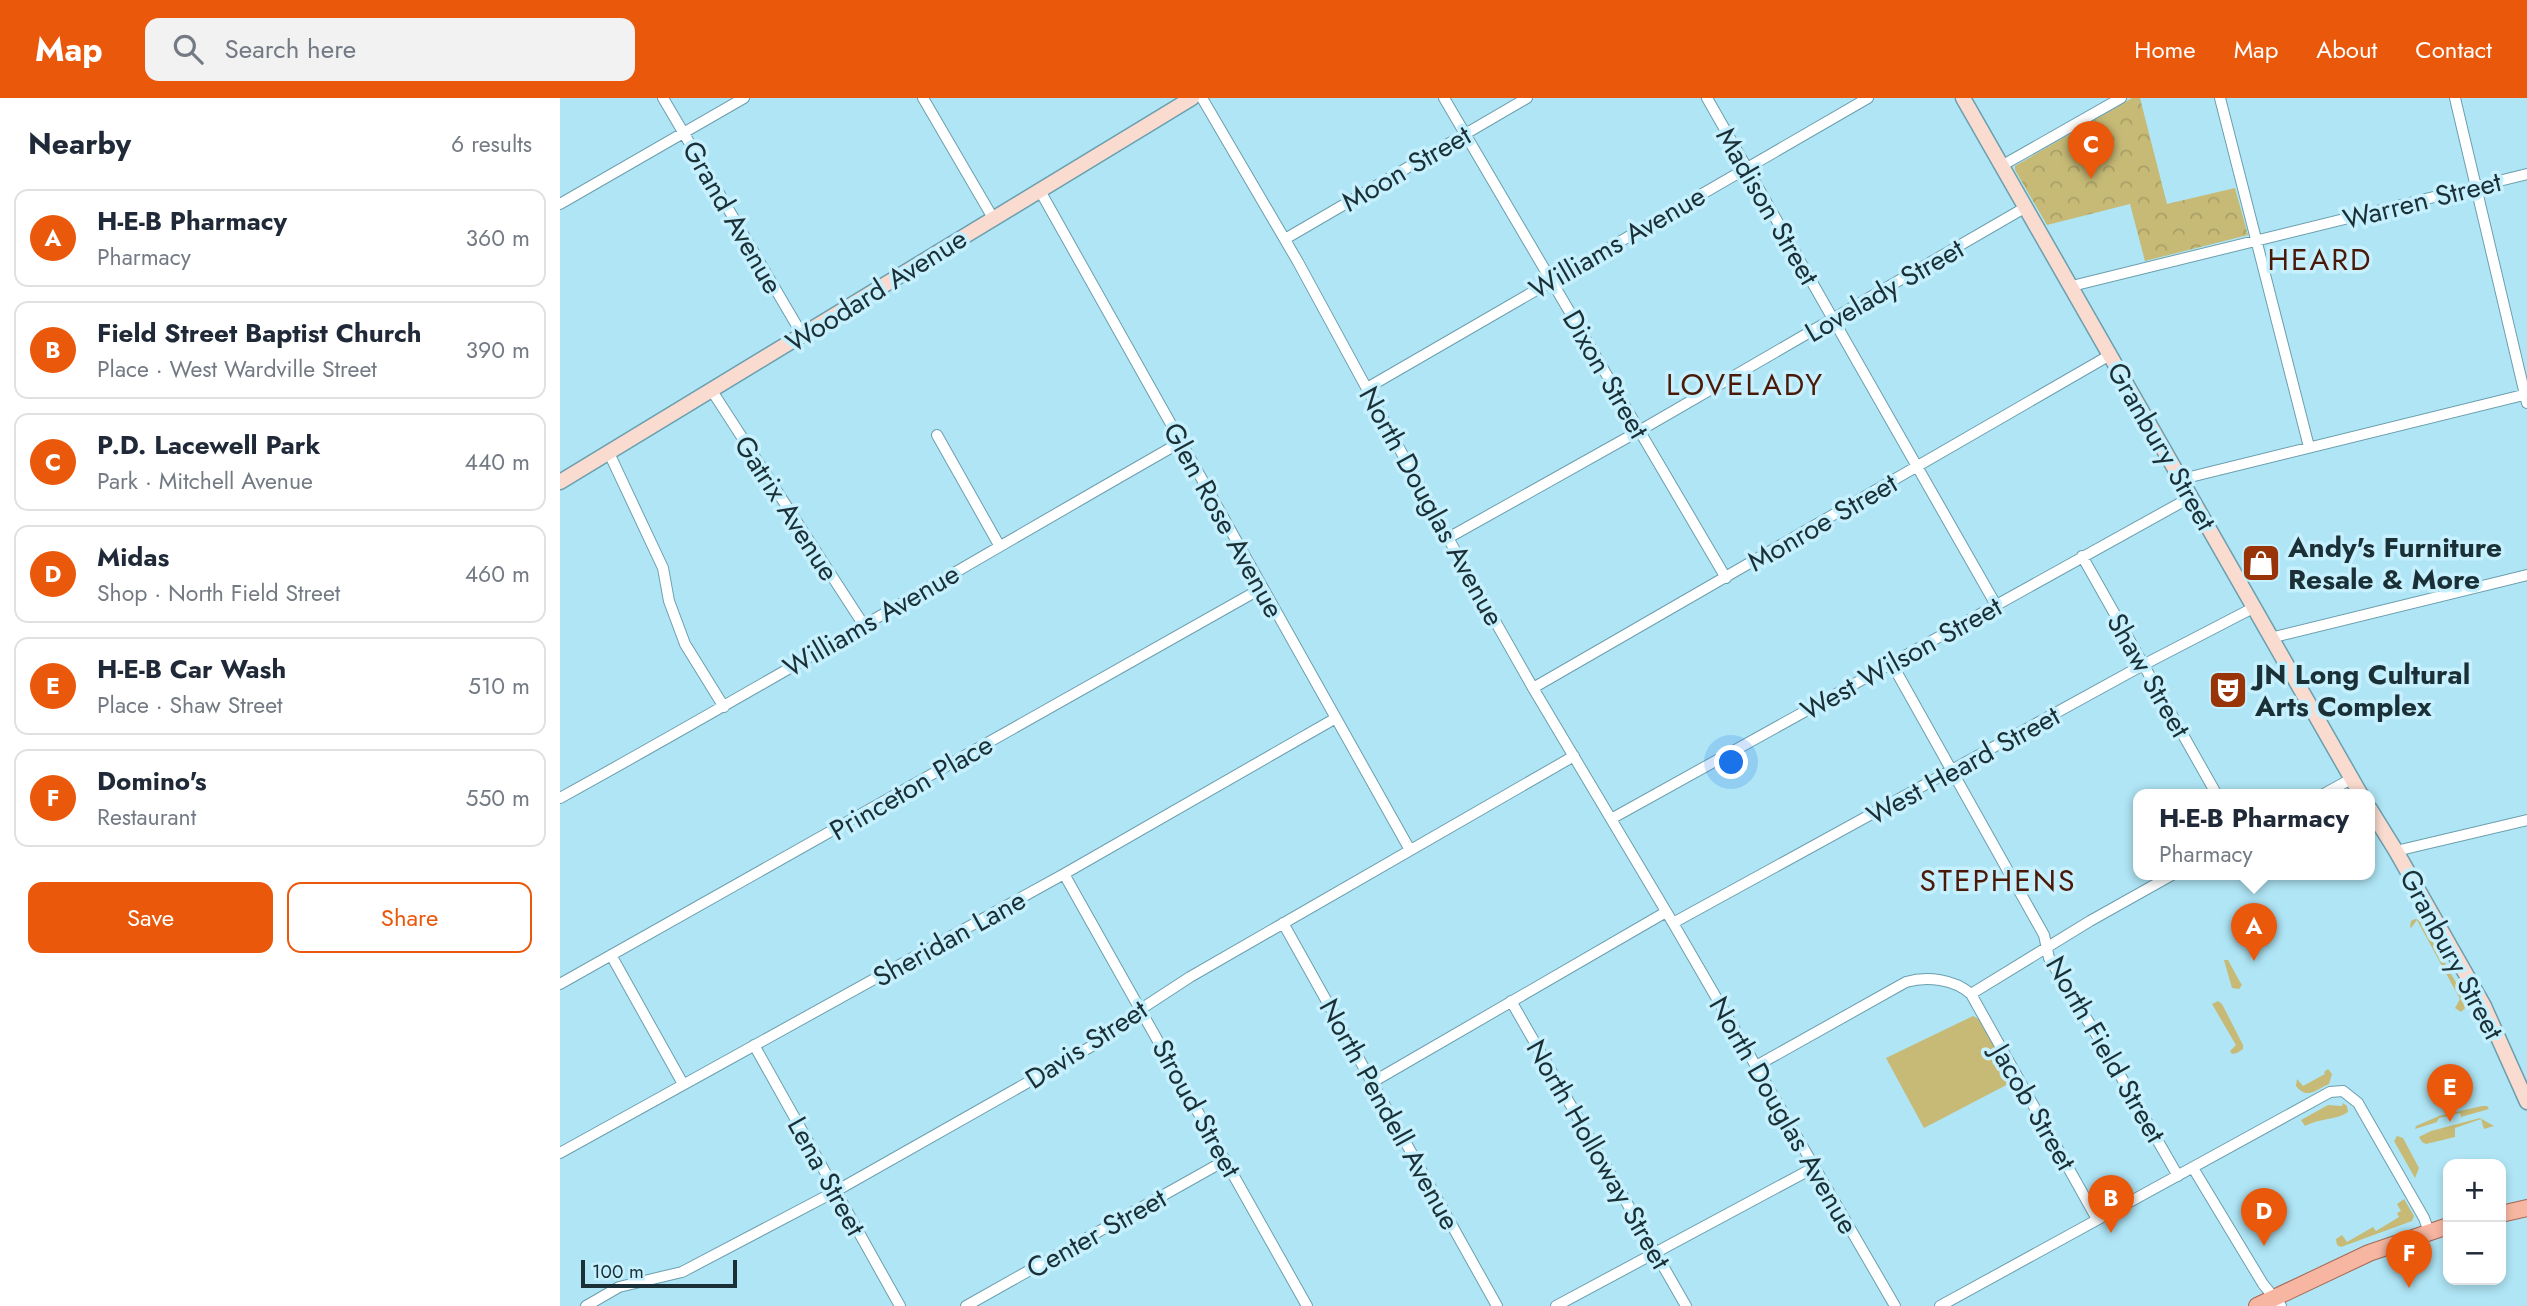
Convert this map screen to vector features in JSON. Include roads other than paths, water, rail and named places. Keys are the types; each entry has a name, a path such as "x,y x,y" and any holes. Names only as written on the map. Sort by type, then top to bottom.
{"main road":[{"path":"2506,1213 2527,1208"},
{"path":"2257,1306 2278,1301 2360,1256 2443,1228"}],"street":[{"name":"Grand Avenue","path":"663,98 803,336"},
{"path":"560,204 744,98"},
{"path":"923,98 993,218"},
{"name":"North Douglas Avenue","path":"1202,98 1285,239 1533,688 1895,1306"},
{"name":"Dixon Street","path":"1444,98 1726,578"},
{"name":"Moon Street","path":"1285,239 1527,98"},
{"name":"Madison Street","path":"1707,98 1996,606"},
{"name":"Williams Avenue","path":"1367,388 1868,98"},
{"name":"Granbury Street","path":"1964,98 2357,789"},
{"path":"2003,165 2121,98"},
{"path":"2220,98 2309,447"},
{"path":"2182,479 2526,397 2455,98"},
{"name":"Woodard Avenue","path":"560,482 803,336 1186,99"},
{"name":"Warren Street","path":"2072,286 2527,174"},
{"name":"Glen Rose Avenue","path":"1039,189 1410,850"},
{"name":"Lovelady Street","path":"1448,538 2026,207"},
{"name":"Monroe Street","path":"1533,688 2110,355"},
{"name":"Gatrix Avenue","path":"712,391 863,624"},
{"path":"937,436 999,545"},
{"name":"Williams Avenue","path":"560,798 724,707 999,545 1181,442"},
{"path":"609,453 663,568 669,601 685,645 724,707"},
{"name":"West Wilson Street","path":"1611,819 2191,497"},
{"name":"Shaw Street","path":"2082,556 2214,789"},
{"path":"2270,638 2527,575"},
{"name":"Princeton Place","path":"560,984 1262,588"},
{"name":"West Heard Street","path":"1673,923 2143,665 2253,608"},
{"name":"North Field Street","path":"1892,664 2044,935 2049,958 2178,1176"},
{"name":"Sheridan Lane","path":"560,1153 1064,874 1336,718"},
{"name":"Davis Street","path":"586,1306 619,1287 682,1272 836,1191 1099,1042 1141,1009 1190,977 1574,756"},
{"path":"2332,789 2350,779"},
{"name":"Granbury Street","path":"2375,817 2484,1006 2522,1078 2527,1102"},
{"path":"2396,851 2527,820"},
{"name":"Stroud Street","path":"1064,874 1305,1305"},
{"path":"1756,1066 1906,982 1919,978 1933,979 1964,988 1971,994 2163,880"},
{"path":"1371,1083 1666,912"},
{"name":"North Pendell Avenue","path":"1283,923 1497,1306"},
{"path":"611,955 683,1084"},
{"name":"Jacob Street","path":"1971,994 2097,1219"},
{"name":"North Holloway Street","path":"1511,1001 1686,1306"},
{"name":"Lena Street","path":"754,1045 900,1306"},
{"path":"1940,1306 2330,1092 2343,1091 2358,1102 2424,1218 2429,1232"},
{"name":"Center Street","path":"966,1306 1226,1160"},
{"path":"1556,1306 1815,1167"},
{"name":"North Field Street","path":"2193,1168 2263,1284 2278,1301"}],"place":[{"name":"P.D. Lacewell Park","path":"2091,179"},
{"name":"Andy's Furniture Resale & More","path":"2261,563"},
{"name":"JN Long Cultural Arts Complex","path":"2228,690"},
{"name":"H-E-B Pharmacy","path":"2254,961"},
{"name":"H-E-B Car Wash","path":"2450,1122"},
{"name":"Field Street Baptist Church","path":"2111,1233"},
{"name":"Midas","path":"2264,1246"},
{"name":"Domino's","path":"2409,1288"}],"district":[{"name":"HEARD","path":"2320,260"},
{"name":"LOVELADY","path":"1745,385"},
{"name":"STEPHENS","path":"1998,881"}]}
